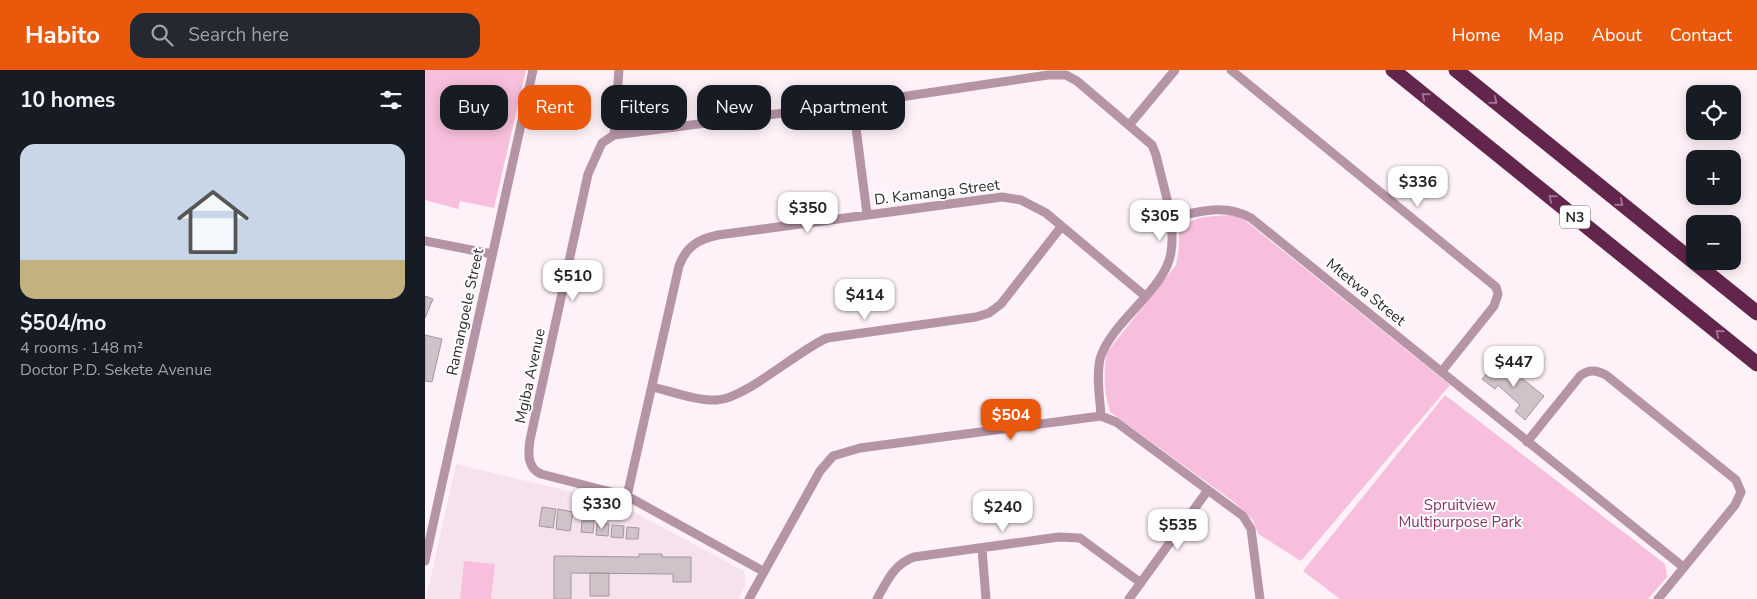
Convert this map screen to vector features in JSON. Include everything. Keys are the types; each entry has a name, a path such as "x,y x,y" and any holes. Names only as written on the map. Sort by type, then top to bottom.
{"highway":[{"name":"N3","path":"1393,70 1757,364"},
{"name":"N3","path":"1456,70 1757,313"}],"street":[{"name":"Ramangoele Street","path":"425,561 533,70"},
{"path":"619,70 614,135 781,113"},
{"path":"1130,124 1175,70"},
{"path":"1231,70 1496,287 1498,294 1494,306 1442,371"},
{"path":"905,96 1066,73 1086,87 1146,138 1156,155 1170,218 1172,243 1168,263 1104,348 1099,371 1101,416"},
{"path":"856,130 867,214"},
{"name":"Mgiba Avenue","path":"614,135 602,143 588,174 530,440 529,461 535,472 627,496"},
{"name":"D. Kamanga Street","path":"627,496 679,266 682,257 699,240 717,235 1003,197 1021,200 1037,207 1145,296"},
{"name":"Mtetwa Street","path":"1170,218 1214,209 1234,210 1243,214 1442,371 1527,442 1683,566"},
{"path":"653,387 711,400 724,399 758,382 813,345 827,338 977,317 989,313 1001,304 1061,227"},
{"path":"425,241 492,254"},
{"path":"1527,442 1580,376 1587,371 1595,370 1607,375 1736,480 1741,492 1735,505 1683,566 1658,599"},
{"path":"749,599 820,471 833,456 860,448 1101,416 1116,422 1237,510 1251,529 1260,599"},
{"path":"1129,599 1208,490"},
{"path":"627,496 763,571"},
{"path":"877,599 889,578 906,560 914,557 1059,537 1074,537 1086,542 1141,583"},
{"path":"982,549 985,599"}],"shaded area":[{"path":"456,464 617,503 744,571 746,583 738,599 426,599"}],"green space":[{"path":"425,70 526,70 523,85 518,85 518,104 494,208 460,201 458,209 425,200"},
{"path":"1230,215 1242,218 1450,385 1301,561 1258,534 1253,520 1234,502 1110,412 1106,397 1107,352 1176,265 1179,248 1179,225 1203,217"},
{"name":"Spruitview Multipurpose Park","path":"1445,395 1665,564 1667,577 1648,599 1340,599 1303,571"},
{"path":"464,561 495,564 491,599 460,599"}],"building":[{"path":"425,296 433,299 425,318"},
{"path":"425,335 442,339 432,382 425,381"},
{"path":"1499,360 1544,396 1525,420 1515,411 1520,405 1498,385 1495,389 1482,379"},
{"path":"542,507 556,509 553,528 539,526"},
{"path":"558,509 573,512 570,531 556,529"},
{"path":"582,521 594,521 593,533 581,532"},
{"path":"597,523 609,524 608,536 596,535"},
{"path":"612,525 624,526 623,538 611,537"},
{"path":"627,527 639,528 638,539 626,539"},
{"path":"639,554 662,554 662,557 691,557 691,582 673,582 673,574 571,573 571,599 554,599 554,556 639,557"},
{"path":"590,573 609,573 609,596 590,596"}]}
